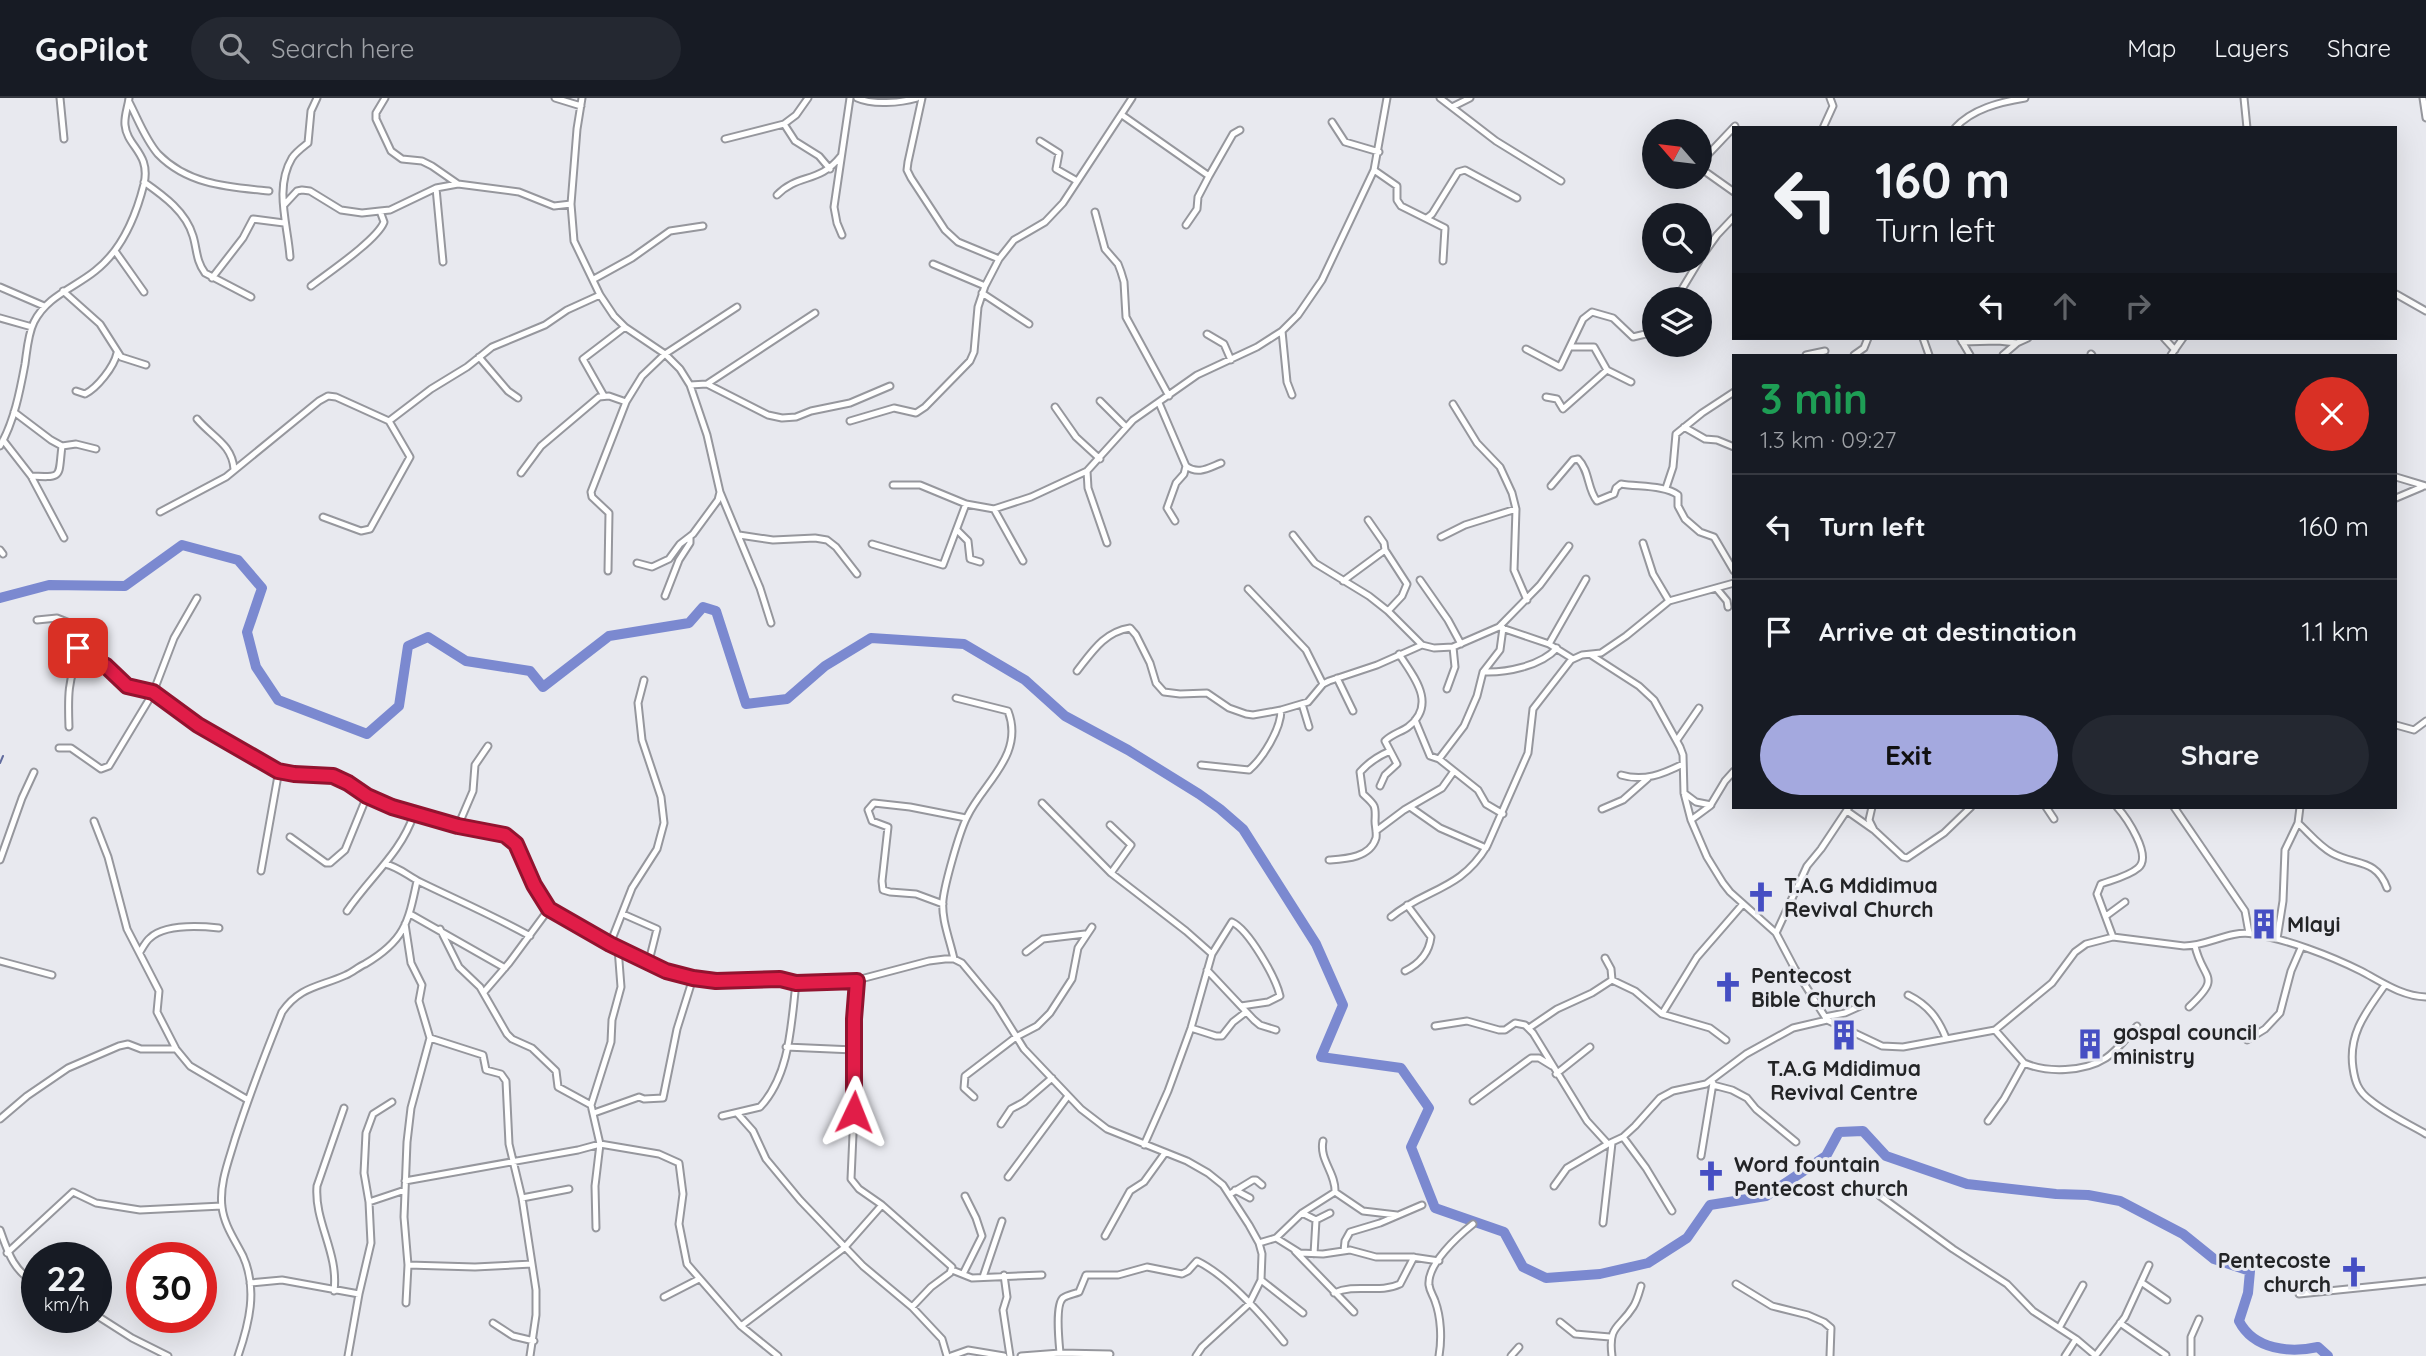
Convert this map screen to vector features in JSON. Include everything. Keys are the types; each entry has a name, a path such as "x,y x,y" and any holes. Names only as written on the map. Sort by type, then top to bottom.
{"street":[{"path":"60,98 64,139"},
{"path":"290,257 289,238 284,223 288,170 293,157 308,143 311,111 317,98"},
{"path":"385,98 376,113 376,119 391,151 402,159 422,161 458,184"},
{"path":"555,98 581,106"},
{"path":"582,98 571,204 574,241 600,295 614,317 665,354 690,385 707,435 720,492 761,588 771,623"},
{"path":"724,139 783,124 796,115 808,98"},
{"path":"842,235 834,207 850,98"},
{"path":"856,98 886,102 917,98"},
{"path":"922,98 907,170 945,229 958,242 999,259"},
{"path":"893,485 920,485 966,504 994,509 1031,497 1087,471 1126,427 1197,375 1231,360 1282,331 1298,315 1322,280 1374,170 1387,98"},
{"path":"1440,98 1496,141 1561,181"},
{"path":"1452,107 1470,98"},
{"path":"1824,126 1833,106 1830,98"},
{"path":"1957,126 1968,116 1979,111 2025,98"},
{"path":"2244,98 2247,126"},
{"path":"2423,98 2426,118"},
{"path":"850,421 894,408 913,414 925,407 970,361 974,352 975,318 982,293 999,259 1014,240 1055,213 1122,115 1129,99"},
{"path":"64,538 31,476 2,443 14,412 32,327 44,306 97,270 115,250 133,221 146,170 142,154 127,134 125,126 129,100"},
{"path":"129,100 159,154 181,171 198,180 224,187 269,191"},
{"path":"1122,115 1209,176"},
{"path":"1332,122 1345,142 1379,152"},
{"path":"783,124 795,141 819,156 830,169"},
{"path":"1732,129 1700,163 1703,170 1732,191"},
{"path":"1186,225 1197,209 1198,197 1209,176 1233,134 1240,130"},
{"path":"1040,141 1059,153 1056,169 1077,181"},
{"path":"777,195 788,185 825,173 843,154"},
{"path":"1374,170 1397,186 1398,203 1445,228 1443,261"},
{"path":"1427,218 1458,172 1465,170 1517,198"},
{"path":"145,182 160,193 187,221 200,267 212,278 251,297"},
{"path":"284,205 297,191 302,190 310,191 341,210 362,213 390,210 436,188 458,184 519,192 554,206 571,204"},
{"path":"436,188 443,262"},
{"path":"311,286 359,249 381,228 384,222 380,211"},
{"path":"1095,212 1105,249 1118,264 1124,282 1126,317 1169,396"},
{"path":"212,278 243,238 253,219 284,223"},
{"path":"1712,242 1732,219"},
{"path":"594,279 632,258 670,231 703,226"},
{"path":"115,250 144,292"},
{"path":"933,264 985,286"},
{"path":"0,287 44,306"},
{"path":"63,291 100,324 117,353 130,362 146,365"},
{"path":"982,293 1029,324"},
{"path":"389,421 492,347 549,323 567,310 600,295"},
{"path":"2397,296 2426,311"},
{"path":"608,570 609,513 592,497 591,492 626,402 642,376 665,354 737,307"},
{"path":"1526,349 1557,368 1563,365 1583,319 1592,312 1613,318 1633,337 1642,335"},
{"path":"690,385 707,384 815,313"},
{"path":"0,318 32,327"},
{"path":"604,396 583,359 625,327"},
{"path":"1282,331 1287,382 1292,395"},
{"path":"1207,334 1224,344 1231,360"},
{"path":"1855,354 1864,348 1867,340"},
{"path":"1961,340 2017,343"},
{"path":"2004,354 2024,340"},
{"path":"1571,346 1594,346 1607,370 1631,383"},
{"path":"1810,354 1825,351"},
{"path":"76,391 85,394 93,389 115,360 117,353"},
{"path":"479,357 508,391 518,398"},
{"path":"1546,397 1557,399 1563,409 1607,370"},
{"path":"707,384 768,415 782,418 850,403 890,386"},
{"path":"1666,488 1673,467 1676,434 1732,393"},
{"path":"160,512 215,484 328,396 336,397 389,421 410,457 370,529 361,531 323,517"},
{"path":"521,473 541,446 583,408 604,396 626,402"},
{"path":"1100,401 1126,427"},
{"path":"1160,403 1186,466 1193,471 1200,471 1221,463"},
{"path":"1453,404 1477,443 1500,467 1516,509 1514,570 1527,600"},
{"path":"1055,407 1076,437 1100,459"},
{"path":"14,412 62,446 76,444 96,449"},
{"path":"197,419 208,433 228,447 234,469"},
{"path":"1684,427 1705,439 1717,440 1732,446"},
{"path":"31,476 50,479 55,476 59,471 62,446"},
{"path":"1551,486 1573,460 1578,459 1591,481 1594,499 1597,501 1614,494 1621,484 1666,488 1678,495 1678,506 1685,519 1700,532 1714,537 1720,544 1732,567"},
{"path":"1175,521 1167,508 1176,483 1184,474 1186,466"},
{"path":"1087,471 1088,488 1107,543"},
{"path":"2397,477 2425,486"},
{"path":"2397,498 2425,486"},
{"path":"637,563 652,567 672,556 682,542 690,538 718,500 720,492"},
{"path":"872,544 943,565 966,504"},
{"path":"994,509 1023,561"},
{"path":"1441,537 1465,525 1516,509"},
{"path":"1368,520 1408,584 1399,600 1392,604 1388,611"},
{"path":"957,530 967,539 970,559 980,562"},
{"path":"1293,535 1315,563 1388,611 1422,645 1434,648 1453,647 1501,627 1527,600 1569,546"},
{"path":"739,536 773,540 827,540 846,558 857,574"},
{"path":"665,596 690,538"},
{"path":"1643,543 1653,574 1669,601"},
{"path":"1343,581 1385,550"},
{"path":"1549,644 1587,579"},
{"path":"1420,580 1461,644"},
{"path":"1391,916 1460,877 1486,848 1528,753 1533,709 1573,659 1601,653 1669,601 1732,584"},
{"path":"1248,589 1306,650 1323,684"},
{"path":"1717,589 1727,601 1728,607"},
{"path":"59,748 71,748 95,766 105,769 133,729 153,692 174,638 197,598"},
{"path":"37,620 57,618 67,622 81,653 106,666 127,686 153,692 198,725 278,771 333,776 367,796 414,814 505,835 516,844 541,898 549,909 610,944 666,971 693,978 748,982 780,979 796,983 857,981 929,961 954,959 970,971 996,1003 1024,1049 1081,1110 1107,1129 1187,1161 1233,1192 1250,1198"},
{"path":"1501,627 1549,644 1573,659"},
{"path":"1439,759 1464,726 1477,696 1483,671 1500,649 1501,627"},
{"path":"1077,671 1098,643 1130,628 1150,663 1156,683 1164,692 1207,693 1229,708 1254,715 1308,702 1323,684 1422,645"},
{"path":"1447,689 1455,667 1453,647"},
{"path":"1483,671 1502,673 1538,662 1558,648"},
{"path":"69,727 68,695 71,674 81,653"},
{"path":"1380,786 1385,775 1397,764 1385,744 1387,738 1409,726 1422,705 1422,690 1399,654"},
{"path":"1591,655 1654,700 1683,755 1684,793 1691,820 1707,857 1723,883 1776,933 1826,1019 1875,1043 1903,1047 1995,1030 2052,983 2081,947 2113,937 2195,946 2232,934 2249,933 2277,939 2351,967 2407,994 2426,997"},
{"path":"1336,678 1353,711"},
{"path":"610,944 632,888 657,849 664,823 661,797 641,730 638,703 644,680"},
{"path":"954,959 943,904 946,886 966,818 1006,757 1009,747 1009,714 1005,710 956,698"},
{"path":"1302,704 1309,727"},
{"path":"1677,740 1699,708"},
{"path":"1201,765 1249,771 1267,745 1281,710"},
{"path":"1415,720 1430,756 1439,759 1478,790 1486,804 1503,814"},
{"path":"2397,725 2414,730 2426,721"},
{"path":"458,826 473,791 475,765 488,746"},
{"path":"1329,860 1358,856 1373,843 1377,831 1377,812 1372,801 1363,794 1360,772 1370,765 1374,758 1390,751"},
{"path":"1621,775 1648,777 1683,764"},
{"path":"261,871 278,771"},
{"path":"1377,831 1442,788 1454,771"},
{"path":"0,860 17,810 34,772"},
{"path":"1691,820 1711,805 1732,773"},
{"path":"1602,809 1623,800 1648,777"},
{"path":"1684,793 1694,801 1711,805"},
{"path":"290,836 326,863 330,863 345,850 367,796"},
{"path":"943,904 916,894 883,890 888,827 872,821 868,810 874,803 966,818"},
{"path":"1042,803 1111,873 1212,954"},
{"path":"1410,807 1440,828 1486,848"},
{"path":"1776,933 1807,866 1822,849 1848,809 1899,855 1907,858 1920,852 1969,809"},
{"path":"1872,809 1869,820 1874,830"},
{"path":"2047,809 2054,819"},
{"path":"2113,937 2097,894 2099,886 2138,868 2142,861 2133,828 2119,809"},
{"path":"2175,809 2245,911 2249,933"},
{"path":"2277,939 2283,901 2285,850 2298,823 2300,809"},
{"path":"347,911 403,842 414,814"},
{"path":"94,821 108,857 127,929 159,991 156,1012 176,1049 190,1066 248,1100"},
{"path":"2298,823 2332,853 2372,867 2382,876 2387,888"},
{"path":"1110,825 1131,845 1111,873"},
{"path":"385,864 530,936"},
{"path":"238,1356 250,1311 250,1283 244,1259 225,1221 222,1206 226,1169 248,1100 282,1012 289,1002 317,984 347,975 381,955 395,940 410,914 417,881"},
{"path":"2106,916 2125,901"},
{"path":"1662,1014 1697,957 1743,904"},
{"path":"1405,971 1422,959 1431,941 1431,937 1407,905"},
{"path":"484,992 549,909"},
{"path":"410,914 505,968"},
{"path":"623,914 657,929 649,961"},
{"path":"1144,1145 1158,1117 1191,1028 1212,954 1232,922 1244,931 1255,946 1280,996 1269,1003 1241,1006"},
{"path":"405,924 411,963 422,985 419,1001 430,1038 411,1108 405,1181 405,1241 408,1265 406,1303"},
{"path":"140,952 152,936 163,932 187,926 219,928"},
{"path":"974,1097 964,1088 965,1076 1016,1037 1037,1026 1049,1013 1072,979 1075,959 1085,934 1092,927"},
{"path":"440,929 459,967 484,992 512,1039 531,1048 556,1072 558,1087 591,1105"},
{"path":"1026,952 1043,939 1085,934"},
{"path":"2189,1007 2206,991 2209,983 2195,946"},
{"path":"596,1228 595,1186 600,1144 591,1105 611,1042 612,1020 621,987 618,948"},
{"path":"2247,1040 2265,1029 2280,1013 2291,971 2301,948"},
{"path":"1605,958 1611,969 1612,980"},
{"path":"0,961 52,975"},
{"path":"1207,970 1260,1025 1276,1030"},
{"path":"594,1113 639,1097 663,1098 681,1014 693,978"},
{"path":"1612,980 1634,991 1662,1014 1710,1028 1726,1040"},
{"path":"1529,1028 1557,1009 1592,993 1612,980"},
{"path":"857,981 851,1179 859,1189 943,1257 952,1270 972,1278 1042,1275"},
{"path":"722,1116 761,1107 768,1099 782,1071 796,983"},
{"path":"2385,985 2361,1019 2354,1036 2351,1056 2355,1083 2369,1100 2426,1134"},
{"path":"1908,995 1917,999 1938,1018 1946,1038"},
{"path":"1554,1185 1567,1167 1623,1137 1660,1098 1673,1091 1696,1088 1713,1082 1746,1054 1793,1028 1845,1013 1865,1004"},
{"path":"1191,1028 1222,1036 1233,1022 1246,1012"},
{"path":"1435,1027 1467,1021 1499,1030 1518,1023 1529,1028 1587,1121 1610,1143"},
{"path":"1995,1030 2024,1063 2059,1069 2095,1064 2106,1058 2137,1026"},
{"path":"430,1038 483,1055 488,1071 505,1077 512,1160 522,1198 532,1264 536,1315 530,1356"},
{"path":"0,1119 27,1096 68,1068 118,1046 128,1044 141,1049 176,1049"},
{"path":"786,1047 854,1051"},
{"path":"1556,1074 1590,1047"},
{"path":"1473,1101 1531,1058 1539,1058 1552,1066"},
{"path":"1988,1121 2024,1063"},
{"path":"1001,1124 1010,1109 1024,1102 1052,1077"},
{"path":"1713,1082 1746,1098 1796,1142"},
{"path":"1702,1156 1713,1082"},
{"path":"1008,1177 1069,1096"},
{"path":"348,1356 371,1242 364,1173 367,1127 373,1114 392,1102"},
{"path":"334,1291 333,1257 316,1198 317,1186 344,1108"},
{"path":"737,1113 754,1132 766,1159 776,1172 844,1248 912,1307 942,1339 949,1356 968,1350 1004,1356"},
{"path":"1623,1137 1646,1168 1672,1212"},
{"path":"1323,1141 1322,1155 1335,1185 1335,1192"},
{"path":"1603,1223 1610,1143"},
{"path":"405,1181 600,1144 659,1154 679,1163 683,1194 679,1213 687,1264 741,1326 778,1356"},
{"path":"1105,1236 1130,1191 1144,1182 1165,1153"},
{"path":"1233,1192 1253,1180 1262,1185"},
{"path":"522,1198 569,1189"},
{"path":"369,1202 405,1190"},
{"path":"7,1253 73,1192 96,1203 140,1210 222,1206"},
{"path":"1196,1356 1202,1347 1230,1325 1250,1304 1262,1280 1264,1266 1259,1243 1233,1192"},
{"path":"1259,1243 1276,1238 1302,1213 1335,1192"},
{"path":"1335,1192 1363,1211 1397,1215"},
{"path":"963,1274 982,1236 964,1196"},
{"path":"1881,1196 1953,1249 2007,1284 2034,1311 2077,1339 2096,1356 2125,1317 2148,1265"},
{"path":"741,1326 844,1248 882,1205"},
{"path":"1344,1251 1350,1232 1380,1223 1422,1205"},
{"path":"1302,1213 1316,1220"},
{"path":"1316,1220 1330,1213"},
{"path":"1314,1254 1316,1220"},
{"path":"983,1277 1002,1221"},
{"path":"1439,1356 1438,1318 1429,1286 1432,1271 1459,1236 1473,1224"},
{"path":"0,1230 7,1253 21,1273"},
{"path":"1276,1238 1295,1251 1354,1312"},
{"path":"1295,1251 1314,1254 1357,1251 1376,1257 1415,1257 1439,1261"},
{"path":"1334,1293 1357,1287 1396,1286 1404,1278 1415,1257"},
{"path":"1060,1353 1057,1324 1060,1301 1065,1296 1079,1292 1088,1273 1118,1275 1147,1267 1182,1274 1197,1261 1250,1304 1284,1342"},
{"path":"408,1265 475,1267 532,1264"},
{"path":"912,1307 952,1270"},
{"path":"1004,1275 1007,1297 1003,1310 1010,1356"},
{"path":"664,1297 699,1279"},
{"path":"250,1283 282,1280 359,1294"},
{"path":"1262,1280 1303,1313"},
{"path":"2299,1294 2426,1281"},
{"path":"2141,1282 2167,1300"},
{"path":"1736,1284 1772,1306 1824,1322 1831,1328 1830,1356"},
{"path":"1612,1356 1610,1337 1634,1306 1641,1286"},
{"path":"2059,1328 2083,1286"},
{"path":"2191,1356 2190,1343 2200,1319"},
{"path":"1560,1322 1575,1334 1610,1337"},
{"path":"493,1323 513,1336 534,1342"},
{"path":"2120,1323 2166,1355"},
{"path":"112,1325 168,1356"},
{"path":"2065,1356 2077,1339"},
{"path":"1511,1356 1519,1348"},
{"path":"1021,1356 1060,1353 1110,1354"}],"waterway":[{"path":"0,598 49,585 125,586 182,545 238,560 262,588 247,632 256,667 278,700 367,734 399,706 408,646 428,637 466,661 530,671 543,687 609,636 689,623 703,607 716,611 746,704 787,699 825,666 871,638 964,644 1025,680 1065,716 1128,750 1199,794 1243,829 1316,944 1343,1005 1321,1057 1401,1068 1429,1108 1411,1147 1435,1208 1504,1232 1523,1267 1546,1278 1600,1274 1648,1263 1687,1238 1710,1205 1766,1196 1826,1156 1839,1132 1863,1131 1886,1156 1967,1184 2088,1195 2120,1201 2183,1234 2214,1259 2250,1271 2248,1293 2239,1321 2254,1338 2263,1344 2285,1349 2318,1347 2328,1356"},
{"path":"0,763 3,756"}],"place":[{"name":"T.A.G Mdidimua Revival Church","path":"1761,897"},
{"name":"Mlayi","path":"2264,924"},
{"name":"Pentecost Bible Church","path":"1728,987"},
{"name":"T.A.G Mdidimua Revival Centre","path":"1844,1035"},
{"name":"gospal council ministry","path":"2090,1044"},
{"name":"Word fountain Pentecost church","path":"1711,1176"},
{"name":"Pentecoste church","path":"2354,1272"}],"route":[{"path":"78,648 85,656 114,672 122,683 153,692 198,725 278,771 333,776 392,807 458,826 505,835 516,844 534,885 549,909 610,944 666,971 679,976 716,981 857,981 854,1019 854,1112"}]}
